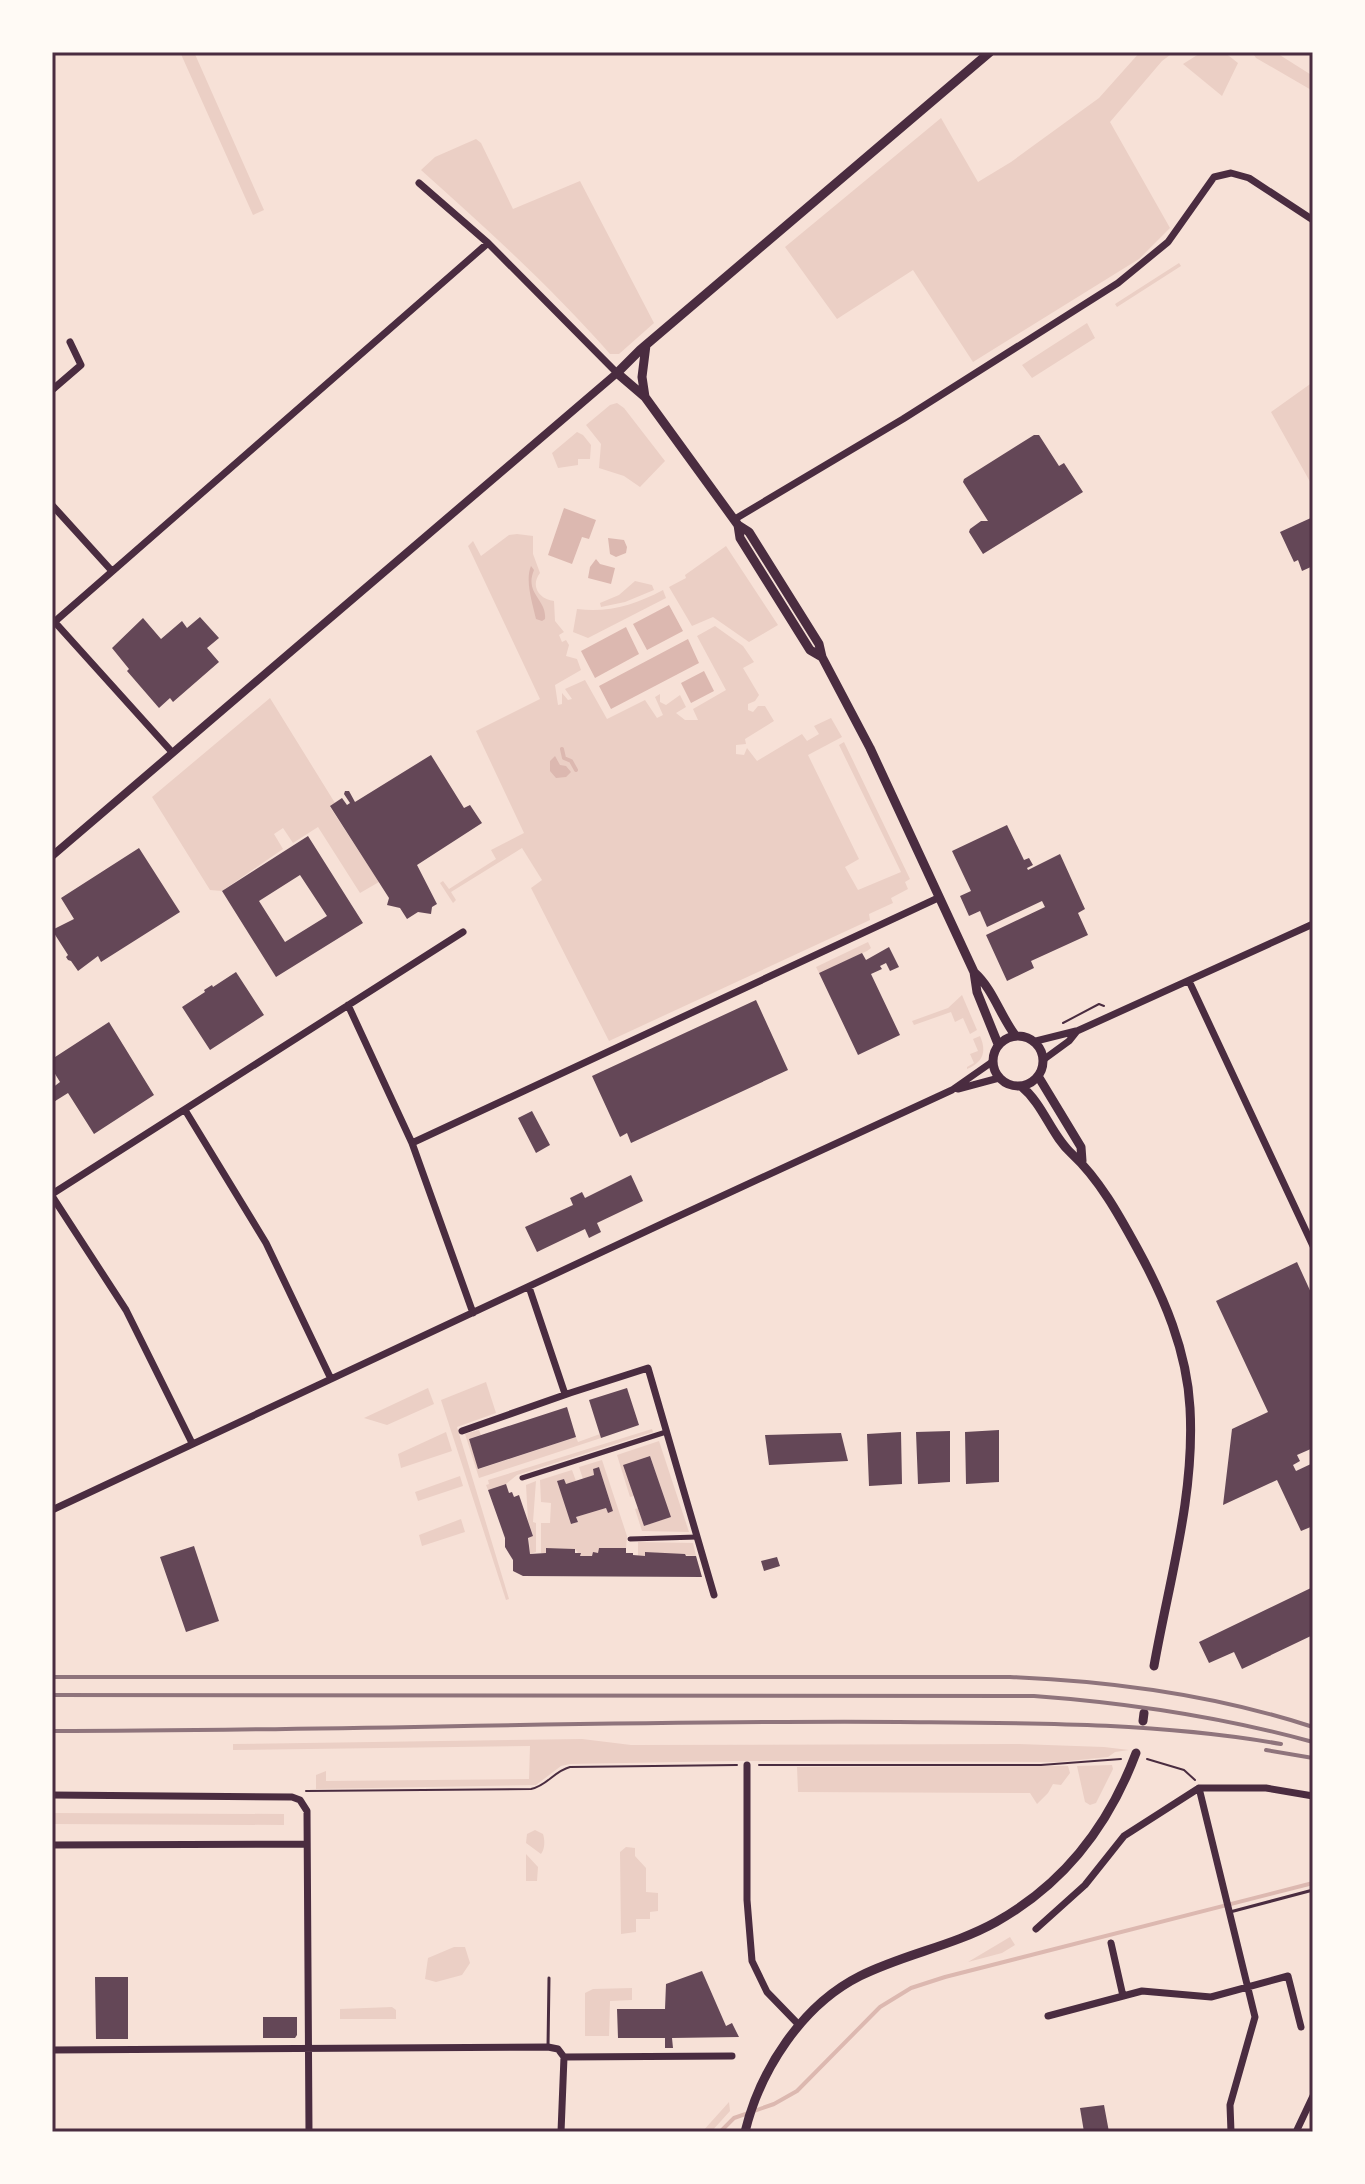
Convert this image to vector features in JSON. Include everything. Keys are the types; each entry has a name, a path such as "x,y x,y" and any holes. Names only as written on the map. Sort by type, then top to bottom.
{"main road":[{"path":"974,972 986,984 1003,1019 1015,1035 1036,1041 1043,1060 1032,1083 1010,1085 999,1078 992,1062 998,1044 977,992 974,972 870,748 822,657 810,650 740,538 737,522 645,397 617,373 990,52"},
{"path":"645,397 642,377 646,345"},
{"path":"998,1044 1015,1035"},
{"path":"1038,1076 1081,1147 1082,1161"},
{"path":"1021,1086 1034,1097 1070,1152 1082,1161 1123,1222 1168,1311 1184,1365 1190,1406 1185,1503 1154,1666"},
{"path":"745,2132 754,2101 769,2071 799,2025 824,1999 860,1976 967,1936 995,1922 1064,1872 1103,1822 1136,1753"}],"street":[{"path":"737,522 1107,290 1168,242 1214,177 1231,173 1249,178 1313,220"},
{"path":"52,856 171,751 617,373 488,243 419,183"},
{"path":"171,751 53,621 488,243"},
{"path":"52,390 81,365 70,342"},
{"path":"52,505 111,570"},
{"path":"412,1143 938,898"},
{"path":"1036,1041 1077,1031 1313,924"},
{"path":"192,1443 126,1310 52,1195 463,932"},
{"path":"1189,981 1313,1246"},
{"path":"348,1005 412,1143 473,1313"},
{"path":"1043,1060 1069,1041 1077,1031"},
{"path":"52,1510 952,1090 992,1062"},
{"path":"952,1090 999,1078"},
{"path":"185,1110 266,1243 331,1379"},
{"path":"529,1287 565,1394"},
{"path":"462,1431 648,1368 714,1595"},
{"path":"522,1478 666,1432"},
{"path":"630,1539 698,1537"},
{"path":"747,1765 747,1900 752,1961 767,1992 799,2025"},
{"path":"1199,1788 1255,2017 1230,2105 1231,2132"},
{"path":"1036,1929 1085,1885 1124,1836 1199,1788 1266,1788 1313,1796"},
{"path":"52,1795 292,1797 300,1800 307,1811 309,2132"},
{"path":"52,1845 307,1844"},
{"path":"1111,1943 1123,1996"},
{"path":"1048,2016 1142,1991 1211,1997 1288,1976 1301,2027"},
{"path":"52,2050 548,2047 558,2049 564,2057 566,2077 561,2132"},
{"path":"564,2057 732,2056"},
{"path":"1296,2132 1313,2096"}],"lane":[{"path":"1230,1912 1313,1890"},
{"path":"548,2047 549,1978"}],"path":[{"path":"1061,1024 1099,1004 1120,1011"},
{"path":"307,1791 531,1789 540,1787 560,1769 570,1767 1041,1765 1114,1760"},
{"path":"1152,1760 1184,1770 1199,1788"}],"shaded area":[{"path":"180,52 194,52 264,210 253,215"},
{"path":"1140,52 1174,52 1162,61 1110,122 1170,228 1139,259 973,362 913,270 837,319 785,247 941,118 978,182 1099,98"},
{"path":"1202,52 1224,52 1238,63 1222,96 1183,64"},
{"path":"1252,52 1275,52 1313,76 1313,91 1256,58"},
{"path":"476,139 481,143 513,209 580,181 654,323 619,354 610,354 542,282 421,170 435,157"},
{"path":"1179,263 1181,266 1117,307 1115,304"},
{"path":"1087,323 1095,338 1032,378 1022,365"},
{"path":"1313,382 1313,487 1271,412"},
{"path":"617,403 665,461 640,487 624,476 599,468 601,444 586,425 610,405"},
{"path":"577,432 591,445 590,459 578,459 578,465 558,468 552,453"},
{"path":"564,508 596,520 589,539 582,537 572,564 548,555"},
{"path":"509,535 533,536 533,554 540,573 536,587 544,598 554,601 555,621 564,632 559,635 562,642 566,640 569,645 566,656 577,659 581,670 555,685 558,705 562,704 562,693 568,700 572,699 565,689 585,680 607,719 645,700 657,718 663,715 655,697 660,694 660,702 666,705 680,695 686,707 676,713 685,720 698,720 693,709 726,690 697,636 715,626 743,646 754,662 743,668 759,695 748,704 748,710 753,712 758,706 765,706 774,721 745,739 746,744 736,745 736,754 744,755 747,748 757,761 802,734 807,741 819,734 814,726 831,718 842,737 808,755 859,859 845,867 858,890 901,872 839,745 844,742 910,879 905,882 908,889 891,898 893,903 869,914 870,920 609,1041 531,888 542,880 522,848 451,892 456,900 453,903 440,883 443,881 449,889 496,859 491,850 524,833 476,731 540,699 468,546 473,541 481,556"},
{"path":"608,538 624,540 626,553 616,557 610,554"},
{"path":"726,546 778,625 749,642 713,617 692,626 669,587 686,578 685,575"},
{"path":"596,559 600,564 615,568 611,584 588,578 590,567"},
{"path":"531,566 534,570 532,585 545,612 542,621 536,619 531,598"},
{"path":"635,581 652,585 654,590 625,602 601,607 600,603 619,595"},
{"path":"663,590 666,598 588,638 573,632 577,609 621,607"},
{"path":"669,605 683,631 647,650 633,624"},
{"path":"626,627 639,654 595,678 581,651"},
{"path":"688,639 699,663 611,709 599,686"},
{"path":"704,671 714,691 691,703 681,683"},
{"path":"270,698 335,803 330,807 379,882 360,893 318,827 293,843 283,828 274,834 283,849 222,891 210,890 152,797"},
{"path":"555,756 560,765 571,772 566,777 556,778 550,771 550,761"},
{"path":"868,942 871,948 867,951 819,973 816,967"},
{"path":"962,995 977,1030 970,1034 963,1018 955,1022 951,1012 914,1025 912,1021 948,1008"},
{"path":"980,1036 982,1056 977,1063 967,1069 974,1063 970,1054 978,1051 973,1039"},
{"path":"486,1382 496,1413 457,1427 509,1599 506,1600 441,1400"},
{"path":"428,1388 434,1404 387,1425 364,1418"},
{"path":"652,1429 653,1432 517,1475 506,1484 488,1490 486,1485 489,1484 488,1480"},
{"path":"479,1430 481,1435 469,1439 479,1469 576,1437 578,1442 600,1434 601,1438 479,1478 465,1434"},
{"path":"446,1432 452,1451 401,1468 398,1454"},
{"path":"659,1441 689,1532 642,1531 635,1509 638,1508 644,1526 670,1517 650,1456 624,1465 634,1496 630,1497 617,1455"},
{"path":"602,1460 627,1536 626,1548 599,1548 598,1553 592,1556 580,1556 575,1549 547,1548 546,1553 541,1553 541,1523 550,1523 551,1503 541,1502 540,1480 572,1470 576,1481 566,1484 564,1479 558,1481 572,1524 578,1522 576,1517 606,1508 608,1512 613,1511 599,1467 593,1469 594,1475 583,1479 579,1467"},
{"path":"460,1476 463,1486 418,1501 415,1492"},
{"path":"536,1481 533,1522 536,1523 536,1552 530,1554 529,1538 533,1535 528,1521 526,1485"},
{"path":"461,1519 465,1532 422,1546 419,1535"},
{"path":"638,1542 693,1543 696,1556 645,1552 645,1556 638,1556"},
{"path":"582,1739 631,1745 1019,1744 1129,1750 1115,1752 1108,1757 1059,1762 570,1764 561,1766 536,1785 316,1789 316,1775 326,1771 326,1781 529,1779 530,1746 233,1750 233,1744"},
{"path":"1112,1765 1113,1769 1096,1803 1090,1805 1085,1802 1077,1766"},
{"path":"1068,1766 1070,1773 1061,1785 1053,1784 1037,1804 1030,1793 798,1792 797,1767"},
{"path":"52,1813 284,1814 284,1825 52,1824"},
{"path":"535,1830 544,1836 541,1854 526,1843 527,1834"},
{"path":"626,1847 635,1848 635,1856 646,1868 646,1892 658,1893 658,1911 650,1912 650,1919 636,1919 636,1932 621,1934 620,1852"},
{"path":"526,1854 538,1867 537,1881 526,1881"},
{"path":"1010,1937 1015,1945 1002,1953 968,1962"},
{"path":"454,1947 465,1947 470,1963 462,1975 436,1982 425,1979 428,1958"},
{"path":"632,1988 632,2000 610,2001 609,2036 585,2036 585,1993 593,1989"},
{"path":"392,2007 396,2010 396,2019 340,2019 340,2009"},
{"path":"729,2102 730,2111 711,2132 702,2132"}],"building":[{"path":"1034,435 1039,435 1059,466 1064,463 1083,492 983,554 969,532 981,521 988,521 964,479"},
{"path":"1313,517 1313,566 1302,571 1298,560 1294,562 1280,532"},
{"path":"200,617 219,638 207,648 219,662 173,702 170,698 159,708 112,648 143,618 161,639 182,621 187,628"},
{"path":"431,755 464,808 470,805 482,823 417,865 437,904 432,907 431,914 418,912 407,919 400,908 387,905 389,898 330,806 342,798 347,805 350,803 345,791 349,791 355,802"},
{"path":"1007,825 1024,860 1029,858 1033,865 1028,870 1060,854 1085,909 1078,913 1088,935 1031,961 1034,968 1007,981 986,935 1045,907 1042,901 987,927 980,911 969,916 960,896 971,891 952,851"},
{"path":"308,836 363,923 276,977 222,891","holes":["300,875 327,916 285,942 259,901"]},
{"path":"139,848 180,912 101,962 98,956 78,971 66,957 68,955 52,930 74,919 61,898"},
{"path":"889,947 899,967 890,971 886,963 880,966 882,969 871,974 900,1035 858,1055 819,973 862,953 866,960"},
{"path":"236,972 264,1015 210,1050 182,1007"},
{"path":"756,1000 788,1070 631,1143 627,1133 620,1137 592,1076"},
{"path":"109,1022 154,1095 94,1134 68,1093 52,1103 52,1088 60,1082 52,1069 52,1059"},
{"path":"532,1111 550,1145 536,1153 518,1118"},
{"path":"631,1175 643,1201 597,1223 601,1232 589,1238 585,1229 537,1252 525,1227 573,1205 570,1198 582,1192 585,1198"},
{"path":"1297,1262 1313,1297 1313,1448 1297,1455 1300,1461 1293,1465 1296,1471 1313,1463 1313,1526 1301,1531 1277,1480 1223,1505 1232,1429 1268,1412 1216,1301"},
{"path":"627,1388 639,1425 601,1438 589,1400"},
{"path":"567,1407 576,1437 478,1469 469,1439"},
{"path":"999,1430 999,1482 966,1484 965,1432"},
{"path":"950,1431 950,1482 918,1484 916,1432"},
{"path":"901,1432 902,1484 869,1486 867,1434"},
{"path":"841,1433 848,1461 769,1465 765,1435"},
{"path":"650,1456 671,1517 644,1526 623,1465"},
{"path":"599,1467 613,1511 608,1513 606,1508 576,1517 578,1522 571,1524 557,1481 564,1479 566,1484 594,1475 593,1469"},
{"path":"506,1484 509,1493 512,1492 514,1497 519,1495 533,1536 528,1538 530,1554 546,1553 546,1548 575,1549 575,1553 581,1553 580,1556 592,1556 593,1552 598,1553 599,1548 626,1548 626,1553 633,1555 645,1556 645,1552 685,1554 696,1556 702,1577 523,1576 513,1571 513,1560 505,1547 505,1538 488,1490"},
{"path":"194,1546 219,1621 186,1632 160,1557"},
{"path":"777,1557 780,1566 764,1571 761,1561"},
{"path":"1313,1587 1313,1635 1242,1669 1234,1652 1209,1663 1199,1642"},
{"path":"702,1971 726,2026 732,2023 739,2037 672,2038 673,2048 665,2048 665,2038 618,2038 617,2009 665,2009 666,1984"},
{"path":"95,1977 128,1977 128,2039 96,2039"},
{"path":"263,2017 297,2017 297,2035 295,2038 263,2038"},
{"path":"1104,2105 1109,2132 1084,2132 1080,2108"}],"waterway":[{"path":"562,749 564,758 571,761 576,770"},
{"path":"720,2132 734,2118 774,2104 797,2091 880,2007 911,1988 1313,1883"}],"railway":[{"path":"52,1677 1010,1677 1125,1686 1201,1698 1313,1727"},
{"path":"52,1695 1034,1696 1175,1712 1313,1742"},
{"path":"52,1731 793,1722 995,1723 1186,1731 1281,1744"},
{"path":"1266,1750 1313,1758"}]}
